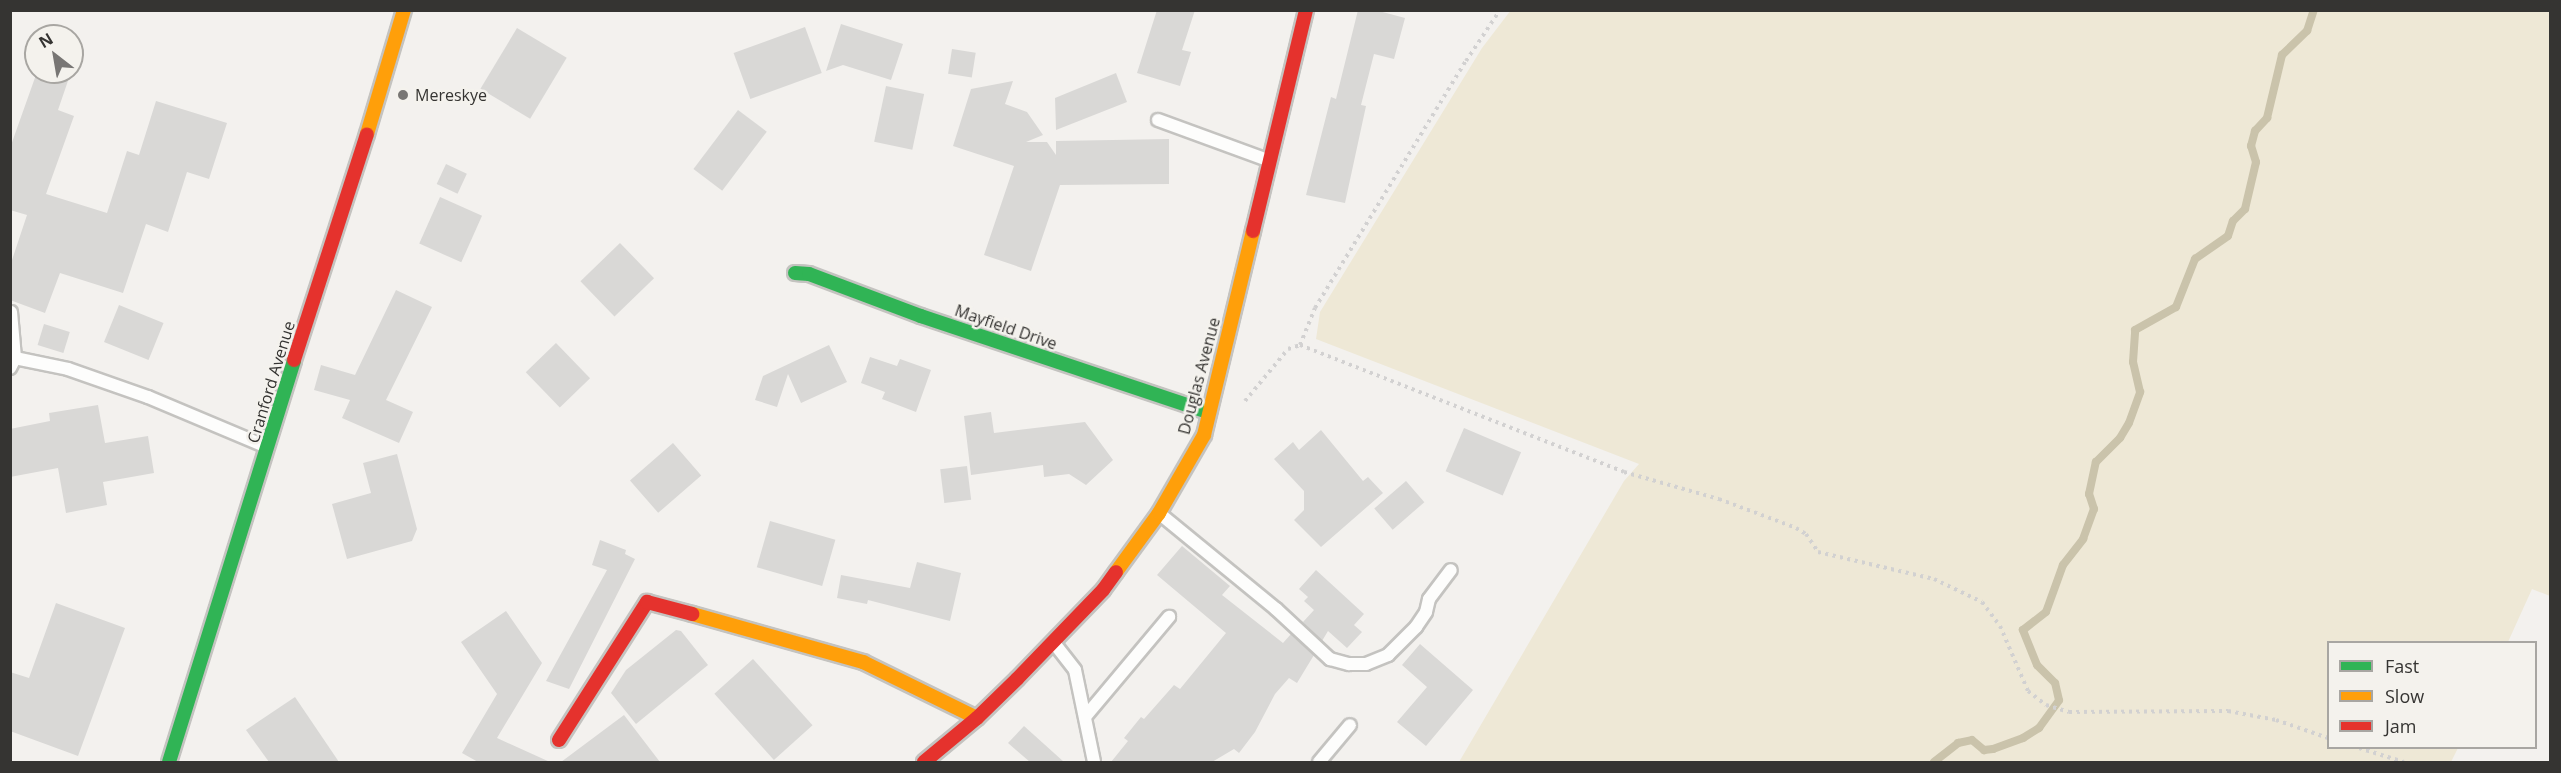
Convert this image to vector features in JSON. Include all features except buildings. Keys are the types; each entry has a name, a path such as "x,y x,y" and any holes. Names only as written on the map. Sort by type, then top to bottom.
{"street":[{"name":"Cranford Avenue","path":"169,762 296,353 363,149 404,10"},
{"name":"Douglas Avenue","path":"924,762 977,718 1103,590 1159,513 1204,435 1306,10"},
{"name":"Mayfield Drive","path":"795,273 809,274 921,316 1208,412"},
{"path":"559,741 647,602 863,662 977,718"}],"lane":[{"path":"1158,120 1271,161"},
{"path":"11,312 13,363 68,369 138,393 268,448"},
{"path":"1159,513 1276,609 1330,659 1348,664 1366,664 1388,655 1416,627 1426,612 1429,599 1451,570"},
{"path":"1085,717 1169,617"},
{"path":"1054,642 1075,670 1094,762"},
{"path":"1319,762 1350,725"}],"path":[{"path":"1300,345 1315,308 1466,61 1500,10"},
{"path":"1238,409 1288,349 1300,345 1624,472 1719,500 1796,528 1806,534 1818,552 1934,579 1982,602 2000,626 2028,691 2046,705 2068,712 2228,711 2276,720 2327,738"},
{"path":"2365,749 2404,762"}],"shaded area":[{"path":"1511,10 2550,11 2550,596 2532,589 2508,641 2327,641 2327,749 2458,749 2451,762 1459,762 1624,481 1639,464 1316,339 1320,312 1482,48"}],"waterway":[{"path":"1934,762 1958,743 1972,740 1984,750 2023,738 2039,728 2059,700 2055,683 2037,665 2023,630 2046,612 2063,565 2083,539 2094,509 2089,494 2096,462 2120,438 2129,423 2140,392 2133,362 2135,330 2176,307 2195,259 2228,236 2233,221 2245,209 2256,162 2251,146 2255,131 2267,118 2282,55 2307,31 2314,10"}],"traffic: fast":[{"path":"795,273 809,274 921,316 1208,412"},
{"path":"169,762 294,360"}],"traffic: slow":[{"path":"367,134 404,10"},
{"path":"1116,572 1159,513 1204,435 1253,231"},
{"path":"692,614 863,662 977,718"}],"traffic: jam":[{"path":"1253,231 1306,10"},
{"path":"294,360 367,134"},
{"path":"924,762 977,718 1017,679 1103,590 1116,572"},
{"path":"559,740 647,602 692,614"}],"place":[{"name":"Mereskye","path":"403,95"}]}
